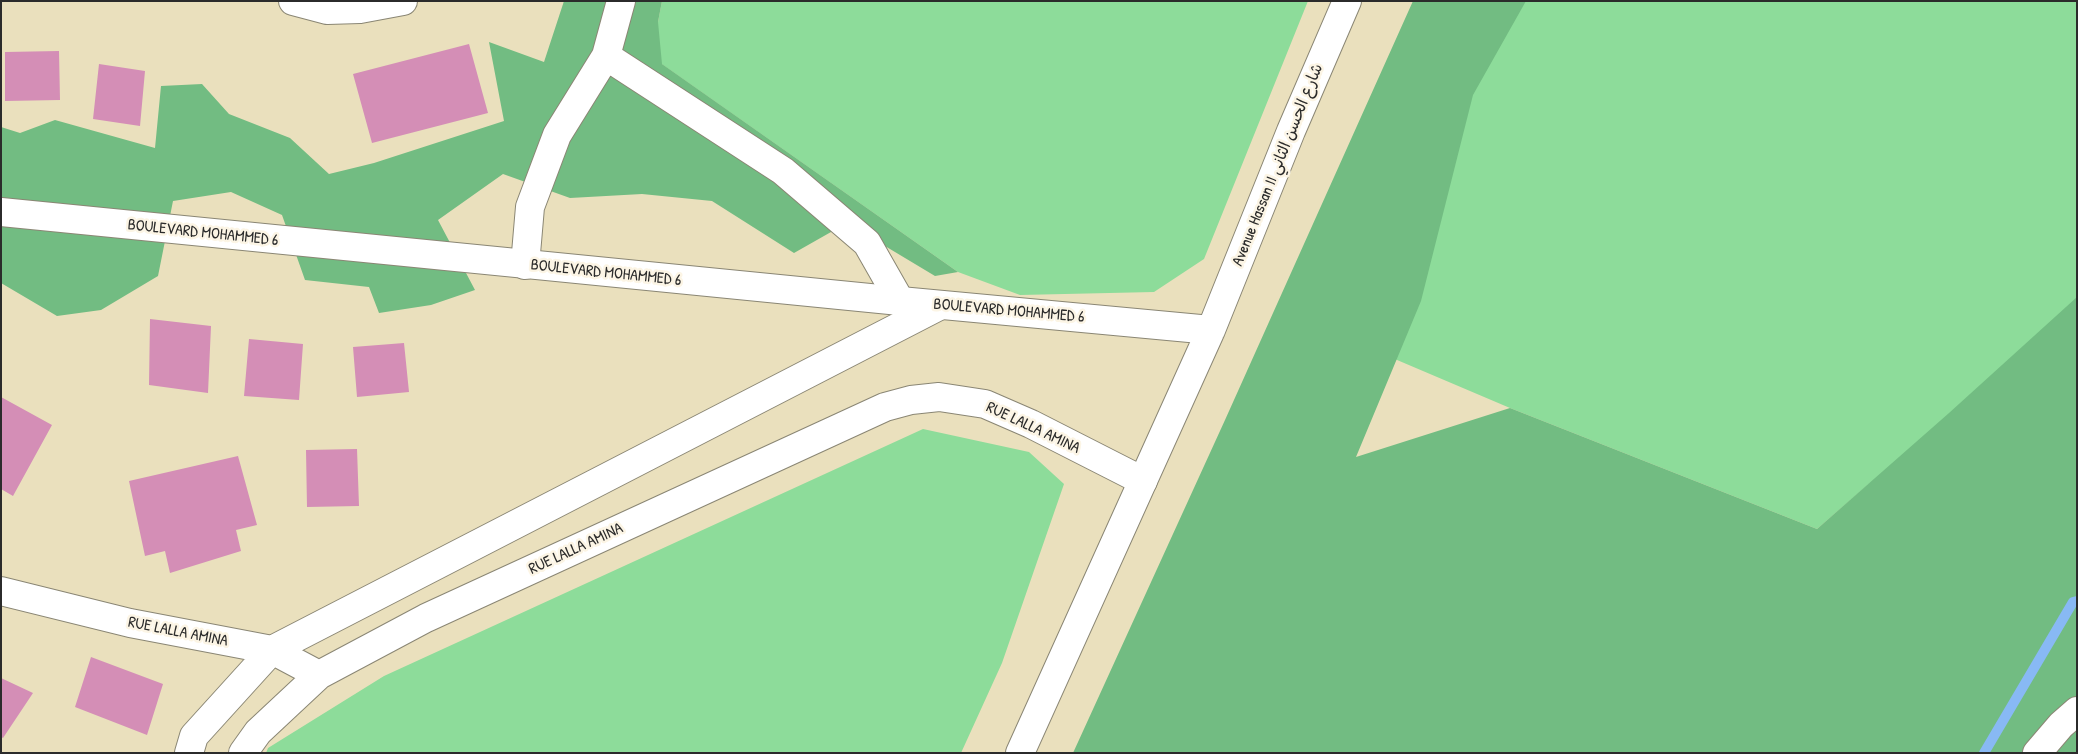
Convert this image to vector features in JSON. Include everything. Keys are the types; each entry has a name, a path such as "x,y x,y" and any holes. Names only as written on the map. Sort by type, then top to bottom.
{"street":[{"path":"293,1 327,10 360,9 403,1"},
{"path":"525,265 530,207 557,135 606,56 621,1"},
{"name":"Avenue Hassan II شارع الحسن الثاني","path":"1020,753 1211,330 1291,132 1347,1"},
{"path":"606,56 783,171 867,243 900,301"},
{"name":"BOULEVARD MOHAMMED 6","path":"1,212 525,265 1211,330"},
{"path":"189,753 194,736 272,650 941,305"},
{"name":"RUE LALLA AMINA","path":"1,590 130,623 272,650 319,675 426,618 885,407 911,400 939,397 985,404 1030,424 1142,481"},
{"path":"243,753 258,732 319,675"},
{"path":"2037,753 2061,725 2077,711"}],"green space":[{"path":"564,1 662,1 658,22 662,64 958,272 935,276 855,228 831,232 794,253 712,201 642,194 570,198 503,174 438,220 475,290 431,305 379,313 369,287 305,280 282,215 231,192 173,201 158,276 101,310 57,316 1,283 1,127 20,133 55,120 155,148 161,86 202,84 229,114 290,138 329,174 374,163 504,121 489,42 544,62"},
{"path":"662,1 1308,1 1204,259 1154,292 1020,295 958,272 656,60 658,22"},
{"path":"1413,1 1526,1 1473,95 1421,301 1356,457 1510,408 1817,529 2077,297 2077,753 1073,753"},
{"path":"1447,1 2077,1 2077,538 1870,483 1817,529 1510,408 1390,357"},
{"path":"923,429 1029,452 1064,484 1002,663 961,753 266,753 268,748 384,676"}],"building":[{"path":"469,44 488,113 372,143 353,74"},
{"path":"59,51 60,100 5,101 5,52"},
{"path":"99,64 145,71 140,126 93,119"},
{"path":"150,319 211,326 208,393 149,385"},
{"path":"249,339 303,344 299,400 244,396"},
{"path":"404,343 409,392 357,397 353,347"},
{"path":"1,397 52,425 13,496 1,489"},
{"path":"357,449 359,506 307,507 306,450"},
{"path":"238,456 257,525 236,530 241,551 170,573 165,551 145,556 129,481"},
{"path":"91,657 163,684 147,735 75,707"},
{"path":"1,678 33,693 3,738 1,737"}],"waterway":[{"path":"1984,753 2073,602 2077,601"}]}
